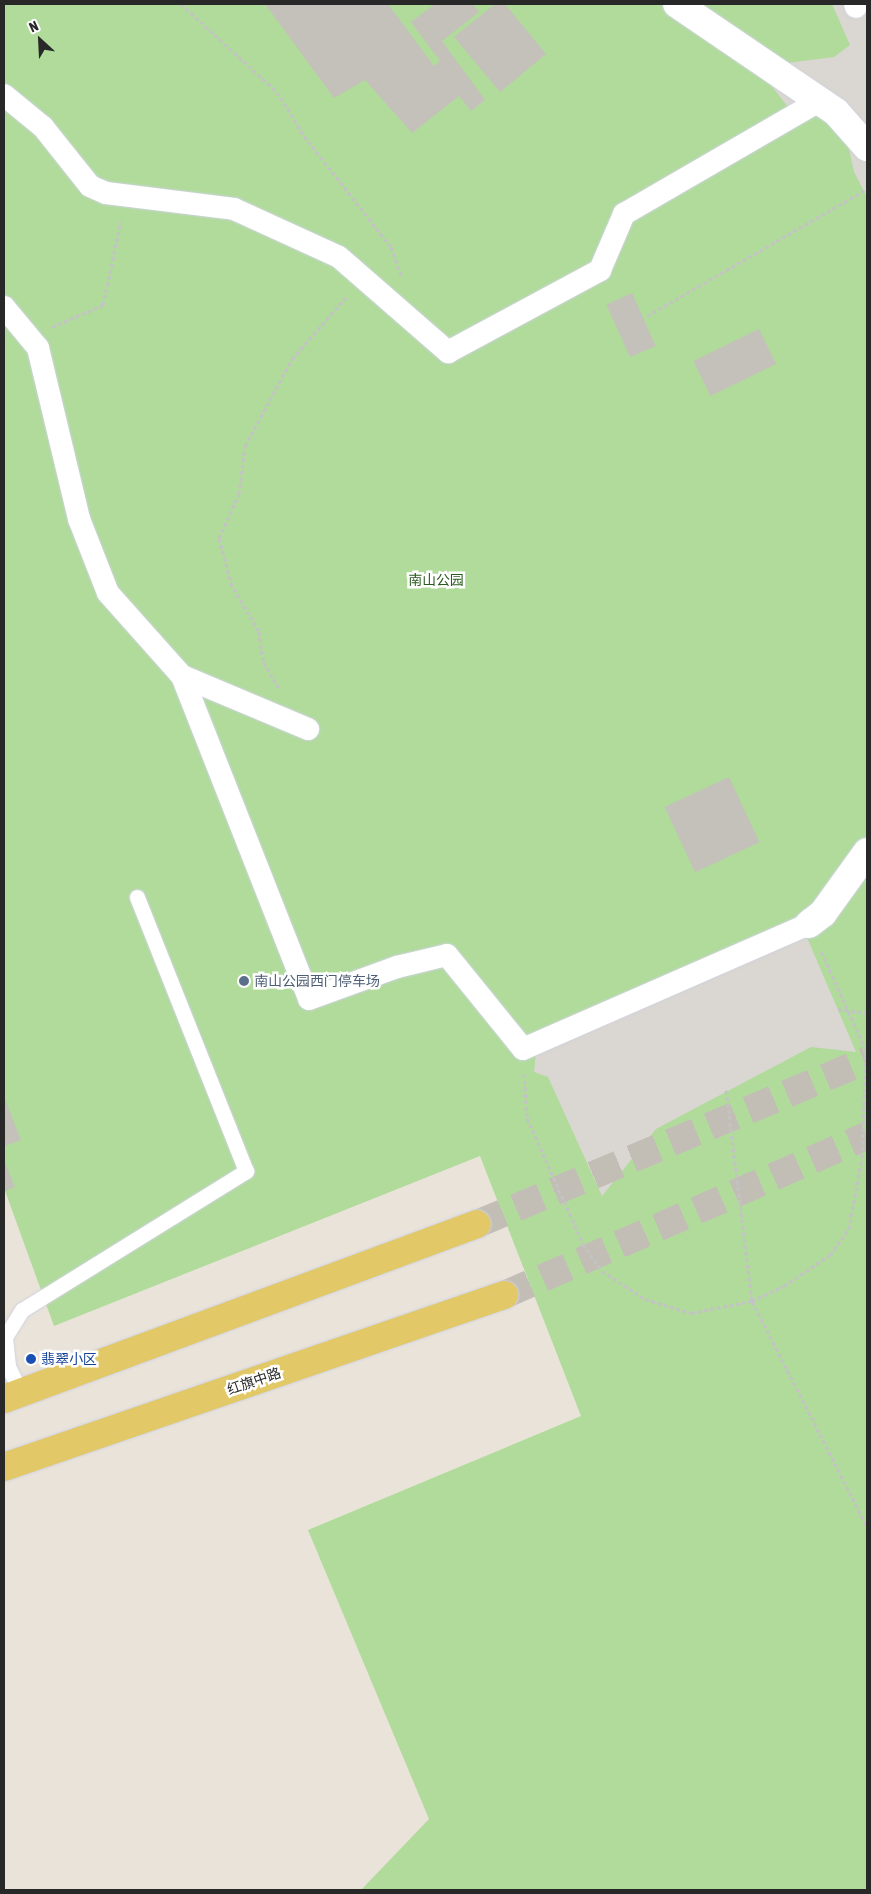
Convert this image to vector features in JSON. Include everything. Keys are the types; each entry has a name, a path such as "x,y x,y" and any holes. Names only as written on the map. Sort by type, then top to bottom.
{"main road":[{"path":"13,1396 477,1224"},
{"name":"红旗中路","path":"4,1468 504,1295"}],"street":[{"path":"677,4 836,112 867,147"},
{"path":"4,95 43,126 90,186 122,195 234,209 339,257 448,352 600,270 624,214 819,101"},
{"path":"4,307 38,348 79,519 108,593 182,676 309,999 397,967 447,955 523,1049 809,924 823,913 867,852"},
{"path":"182,676 308,729"}],"lane":[{"path":"13,1396 5,1337 22,1310 246,1171 137,897"}],"path":[{"path":"182,4 277,92 304,136 392,247 404,283"},
{"path":"646,316 867,189"},
{"path":"29,337 103,305 121,230 122,195"},
{"path":"285,695 263,661 259,631 232,586 219,538 239,494 245,446 292,359 326,316 365,280"},
{"path":"523,1049 527,1118 583,1244 602,1271 645,1299 691,1313 752,1301 784,1286 830,1255 849,1229 862,1157 866,1050 809,924"},
{"path":"838,1010 867,1013"},
{"path":"726,1090 752,1301 867,1527"}],"green space":[{"name":"南山公园","path":"4,4 867,4 867,1890 361,1890 429,1819 308,1530 581,1416 480,1156 54,1326 4,1188"}],"shaded area":[{"path":"832,4 867,9 867,197 854,172 847,140 831,123 813,113 798,120 764,76 787,63 834,57 850,45"},
{"path":"805,933 856,1052 811,1047 656,1129 602,1196 548,1077 534,1072 536,1052"}],"building":[{"path":"265,4 388,4 434,66 440,61 411,22 435,4 473,4 479,12 442,41 485,100 471,111 459,96 412,133 365,80 334,98"},
{"path":"495,4 505,4 546,54 500,92 454,37"},
{"path":"632,293 656,346 630,357 606,304"},
{"path":"759,329 776,364 710,396 693,361"},
{"path":"729,777 759,842 695,872 665,807"},
{"path":"4,1097 21,1140 4,1146"},
{"path":"4,1160 15,1187 4,1191"}],"tunnel":[{"path":"477,1224 867,1060"},
{"path":"504,1295 867,1136"}],"place":[{"name":"南山公园西门停车场","path":"244,981"},
{"name":"翡翠小区","path":"31,1359"}]}
